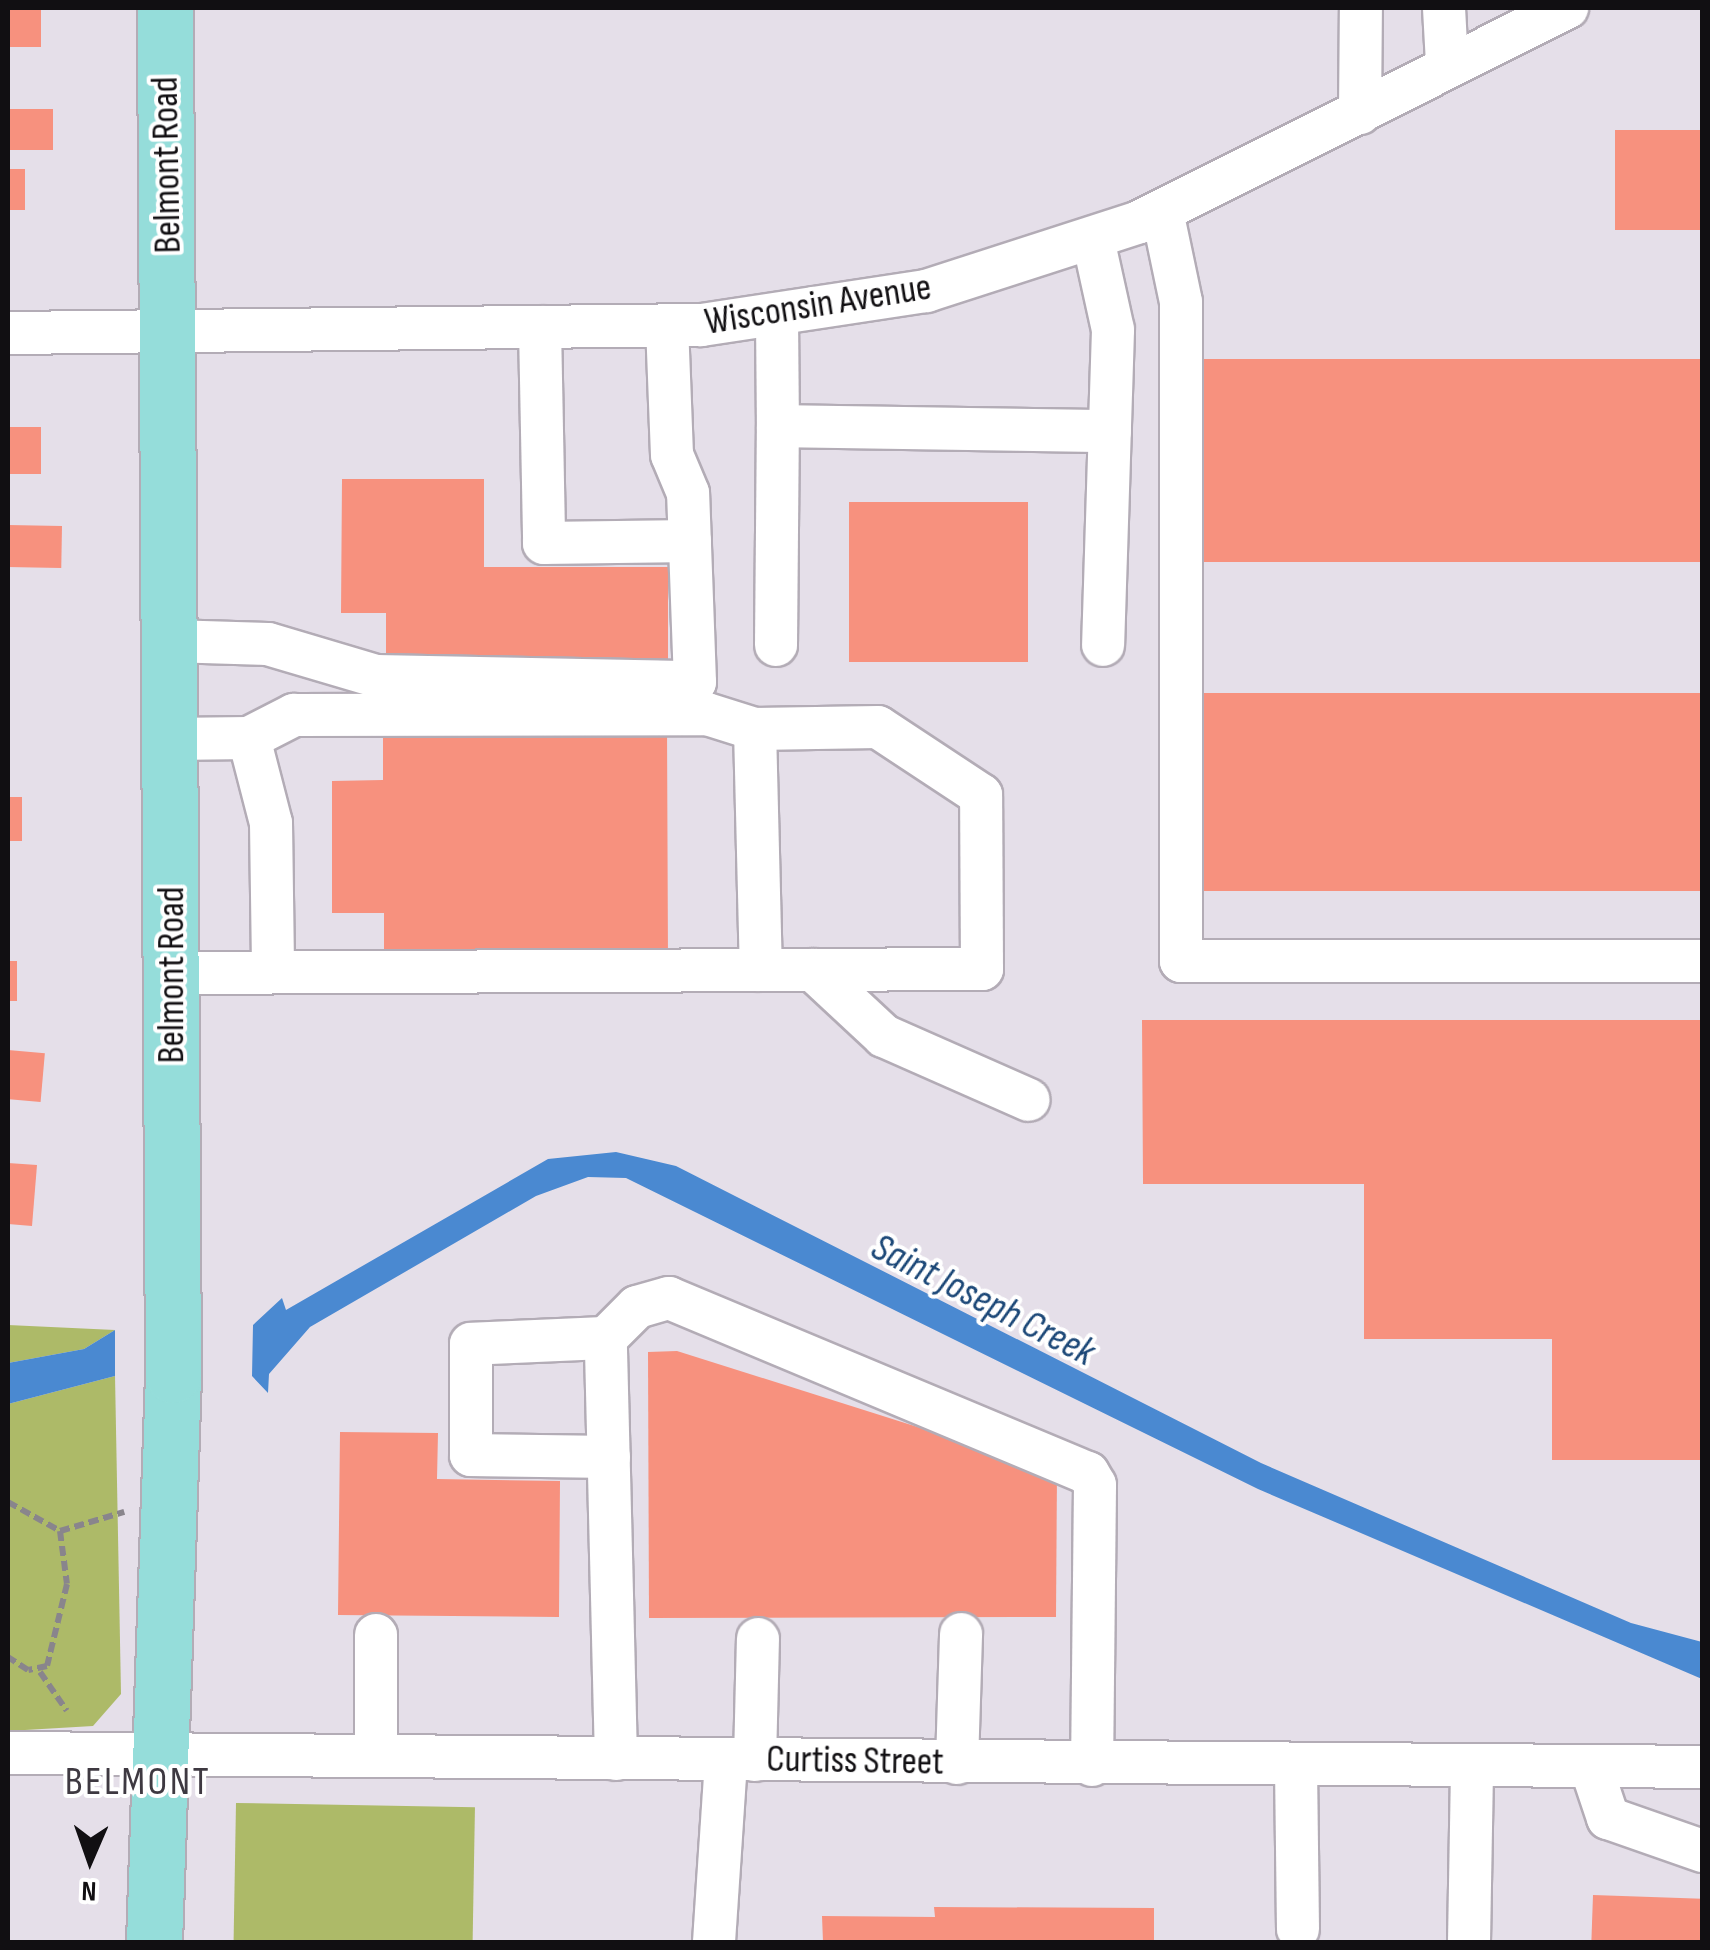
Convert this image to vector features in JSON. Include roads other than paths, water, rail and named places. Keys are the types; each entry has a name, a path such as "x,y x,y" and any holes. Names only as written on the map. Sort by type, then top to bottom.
{"main road":[{"name":"Belmont Road","path":"154,1942 169,1510 172,973 166,8"}],"street":[{"path":"1360,113 1361,8"},
{"path":"1444,8 1448,64"},
{"name":"Wisconsin Avenue","path":"8,333 667,326 776,316 926,291 1093,239 1162,211 1360,113 1448,64 1568,8"},
{"path":"1162,211 1180,302 1181,962 1702,961"},
{"path":"1093,239 1113,330 1103,645"},
{"path":"776,316 776,645"},
{"path":"170,641 268,644 376,676 695,682 688,493 672,455 667,326"},
{"path":"540,327 544,543 690,541"},
{"path":"778,426 1110,431"},
{"path":"171,739 249,738 294,715 708,714 755,728 878,727 981,795 982,969 172,973"},
{"path":"755,728 761,970"},
{"path":"249,738 271,823 272,972"},
{"path":"813,970 884,1036 1029,1100"},
{"path":"609,1457 471,1454 470,1344 606,1338 636,1307 669,1298 1088,1474 1096,1485 1092,1765"},
{"path":"606,1338 616,1759"},
{"path":"957,1763 961,1634"},
{"path":"376,1635 376,1756"},
{"path":"714,1942 758,1639"},
{"name":"Curtiss Street","path":"8,1753 1092,1765 1702,1767"},
{"path":"1296,1766 1298,1930"},
{"path":"1591,1767 1608,1818 1702,1851"},
{"path":"1468,1942 1472,1768"}],"water":[{"path":"616,1152 676,1166 1261,1463 1631,1623 1702,1642 1702,1679 1258,1489 626,1178 588,1177 536,1196 310,1327 269,1374 268,1393 252,1376 253,1325 282,1298 286,1310 548,1159"},
{"path":"115,1330 115,1376 8,1404 8,1363 84,1349"}],"district":[{"name":"BELMONT","path":"138,1782"}],"water label":[{"name":"Saint Joseph Creek","path":"983,1300"}]}
